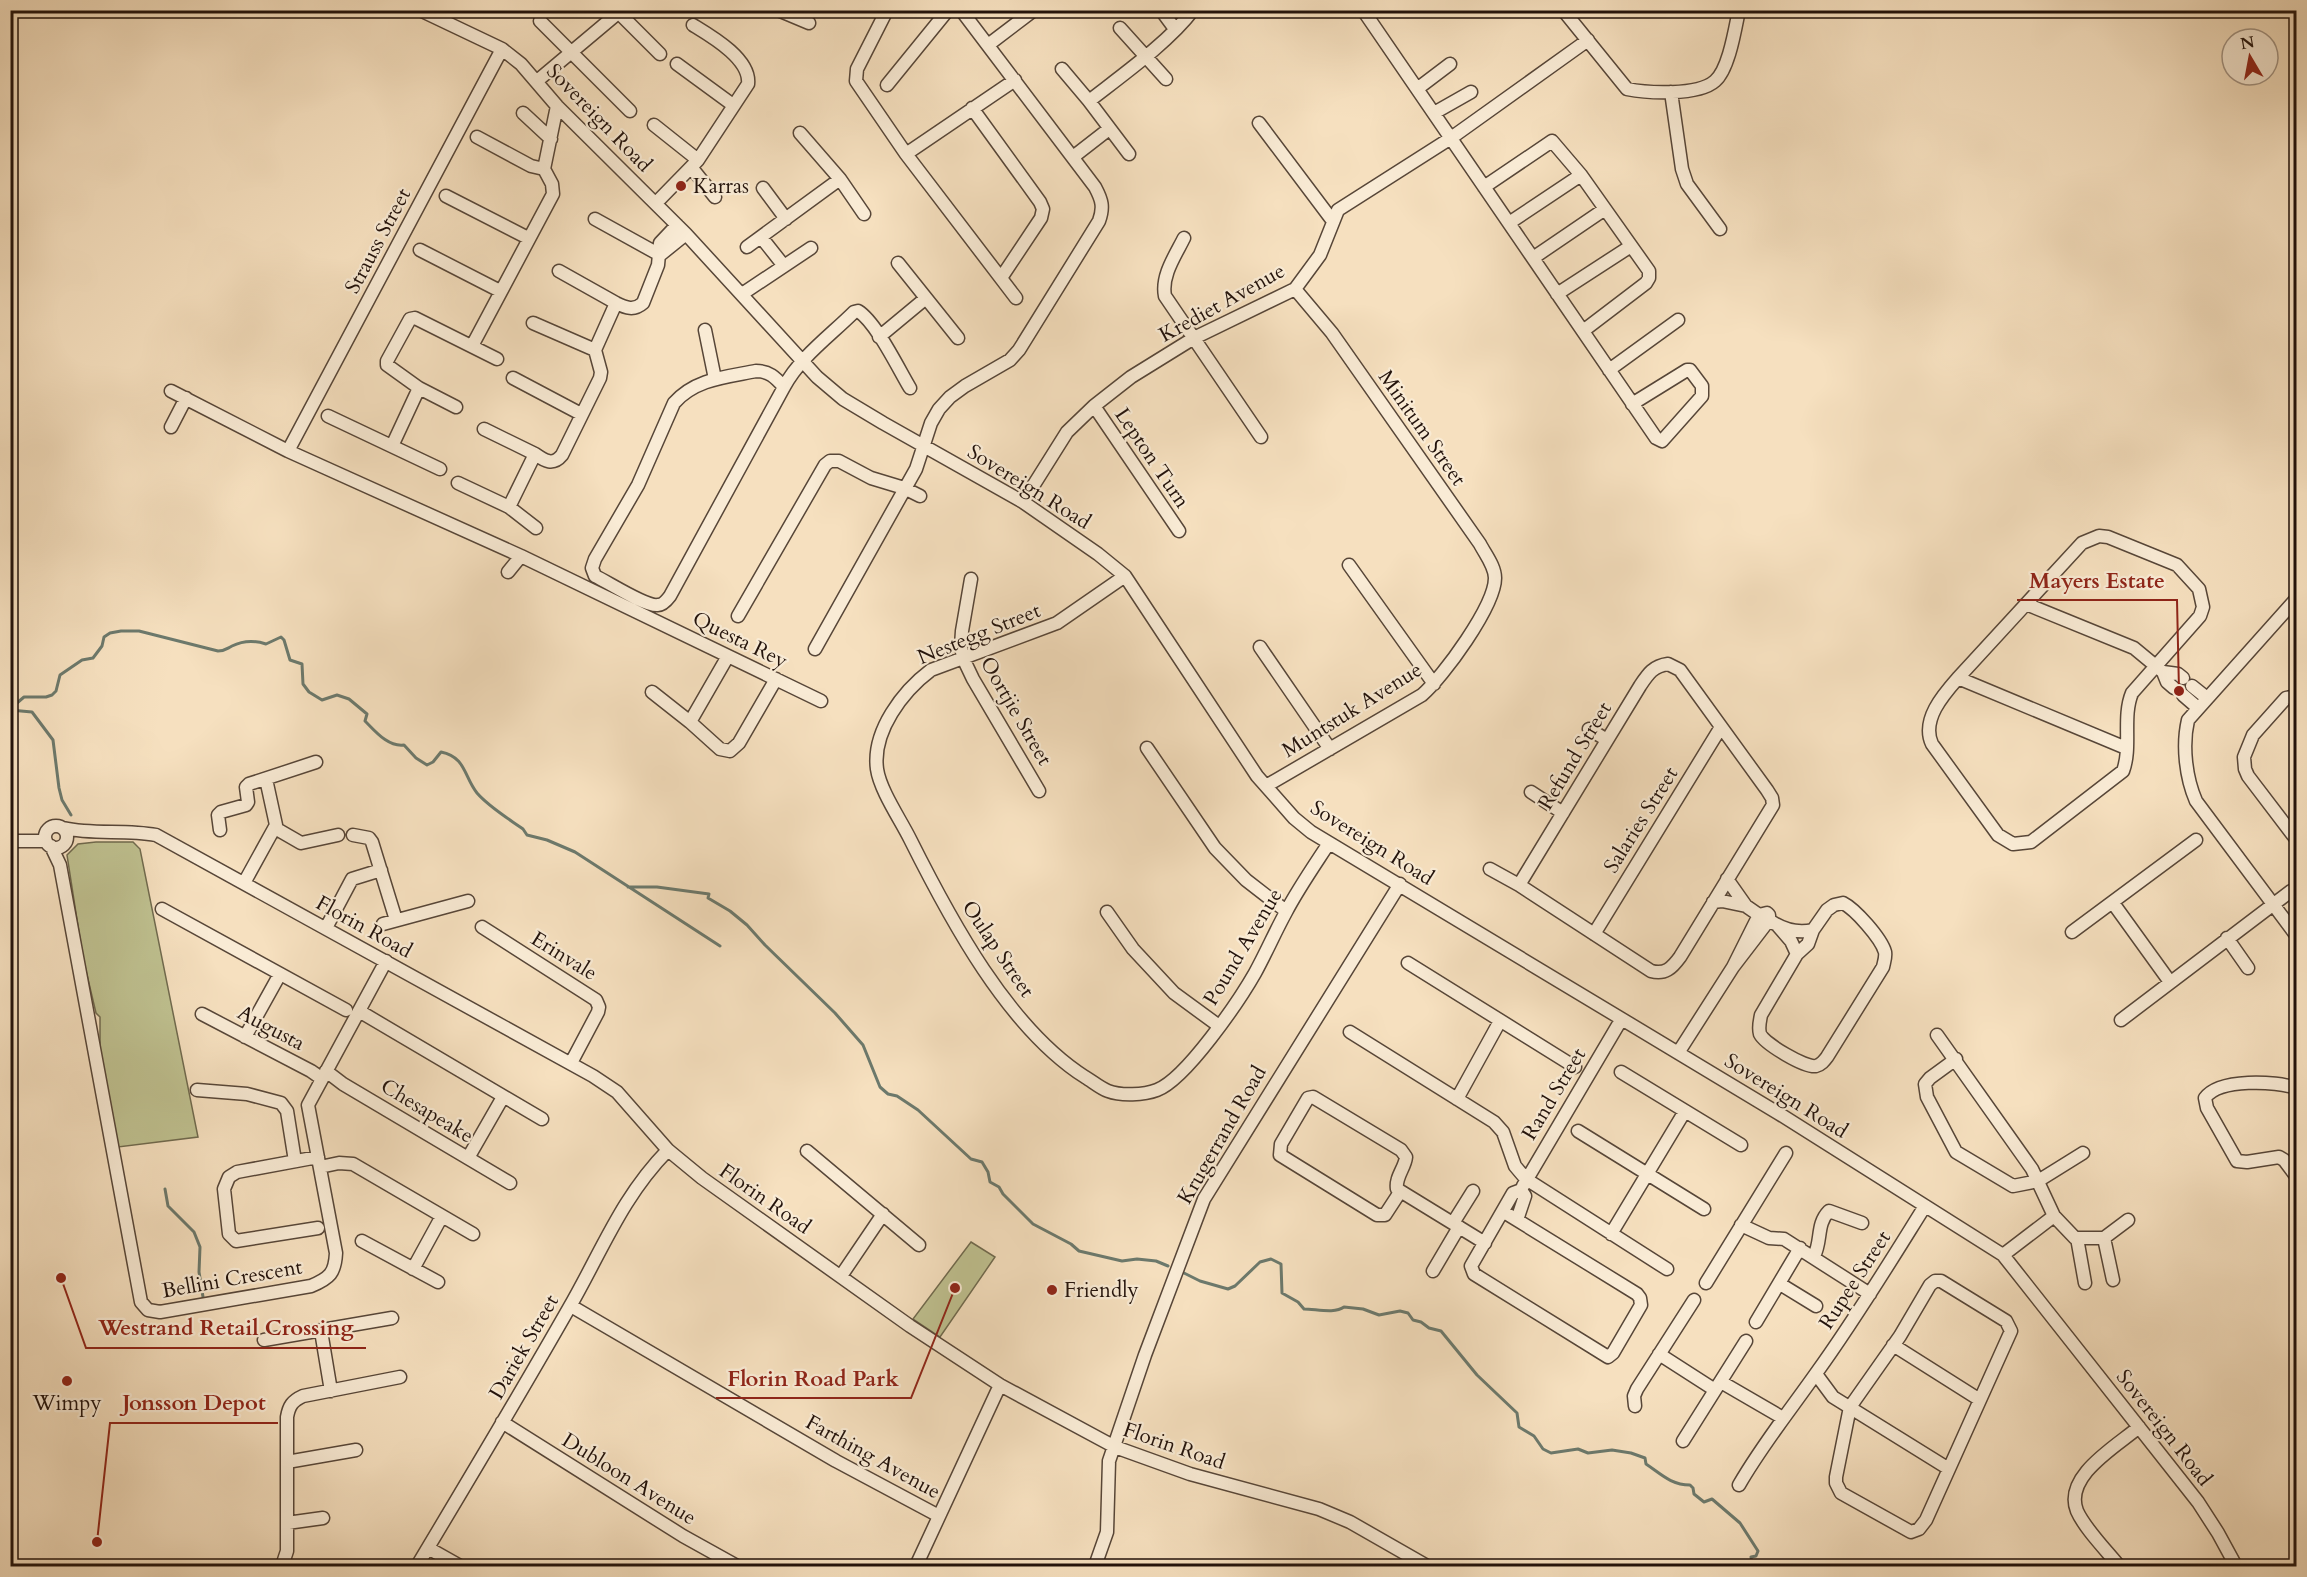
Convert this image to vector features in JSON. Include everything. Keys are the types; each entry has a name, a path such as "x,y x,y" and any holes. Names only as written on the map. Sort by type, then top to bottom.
{"street":[{"name":"Sovereign Road","path":"420,10 502,49 521,64 557,106 682,230 817,377 843,399 1023,502 1098,554 1125,576 1266,786 1294,818 1329,843 1778,1113 2003,1255 2209,1518 2236,1566"},
{"path":"778,10 809,24"},
{"path":"886,10 857,69 856,81 906,154 1016,298"},
{"path":"887,85 948,10"},
{"path":"815,649 916,469 931,423 950,397 1010,360 1019,350 1100,221 1103,212 1102,201 1095,187 962,10"},
{"path":"988,45 1034,10"},
{"path":"1161,10 1175,29"},
{"path":"1089,101 1145,56 1193,10"},
{"path":"1379,10 1366,14 1632,404 1656,438 1662,441 1702,396 1702,386 1690,370 1687,370 1632,404"},
{"path":"1563,10 1627,89 1671,92 1705,87 1716,81 1726,58 1739,10"},
{"path":"537,81 617,12 660,54"},
{"path":"540,21 630,111"},
{"path":"656,203 694,163 748,84 749,77 746,70 727,48 693,25"},
{"path":"1120,28 1166,79"},
{"name":"Krediet Avenue","path":"1023,502 1067,432 1094,406 1131,377 1194,338 1295,290 1320,255 1330,234 1332,220 1338,210 1451,138 1588,40"},
{"name":"Strauss Street","path":"288,451 502,49"},
{"path":"677,64 733,105"},
{"path":"1417,89 1450,64"},
{"path":"1062,69 1129,154"},
{"path":"906,154 1015,80"},
{"path":"1434,113 1471,92"},
{"path":"1671,92 1682,169 1687,184 1720,229"},
{"path":"472,346 553,194 552,184 544,169 557,106"},
{"path":"972,108 1041,202 1043,209 1041,218 1000,278"},
{"path":"523,113 552,136"},
{"path":"1259,123 1332,220"},
{"path":"654,125 694,163 715,197"},
{"path":"552,136 579,127"},
{"path":"1073,157 1109,129"},
{"path":"800,133 840,179 864,214"},
{"path":"477,137 531,166 544,169"},
{"path":"1484,187 1552,141 1581,175 1649,271 1646,283 1583,331"},
{"path":"1509,223 1581,175"},
{"path":"747,247 840,179"},
{"path":"763,188 786,219"},
{"path":"446,196 528,238"},
{"path":"1533,258 1605,209"},
{"path":"595,219 660,255"},
{"path":"559,271 616,303 631,309 638,307 643,303 660,255 682,230"},
{"path":"761,237 784,266"},
{"path":"1184,238 1163,287 1165,296 1261,437"},
{"path":"1557,294 1631,246"},
{"path":"742,294 811,248"},
{"path":"420,250 500,291"},
{"path":"898,263 958,338"},
{"name":"Minitum Street","path":"1295,290 1332,333 1480,544 1494,573 1494,585 1490,599"},
{"path":"879,337 926,298"},
{"path":"484,429 545,461 557,461 602,372 595,350 616,303"},
{"path":"784,387 772,375 764,371 756,371 698,384 683,393 674,403 638,485 592,568 595,576 655,606 664,603 670,596 784,387 803,361 858,311 863,314 879,337 910,388"},
{"path":"456,407 419,388 387,365 410,319 415,318 497,359"},
{"path":"1609,370 1678,320"},
{"path":"533,323 595,350"},
{"path":"705,330 715,379"},
{"path":"513,378 581,414"},
{"path":"392,446 419,388"},
{"path":"171,391 288,451 521,556 508,572"},
{"path":"171,427 186,398"},
{"name":"Lepton Turn","path":"1094,406 1179,531"},
{"path":"328,416 440,469"},
{"path":"509,507 535,454"},
{"path":"738,616 825,465 830,461 839,461 871,478 904,488 920,496"},
{"path":"458,483 509,507 536,528"},
{"path":"2095,537 2108,537 2177,565 2199,589 2203,607 2200,616 2159,669 2130,698 2125,766 2120,775 2031,842 2019,845 2008,843 1998,835 1929,738 1928,729 1944,694 2026,604 2082,543 2095,537"},
{"name":"Questa Rey","path":"521,556 821,701"},
{"path":"1349,565 1434,684"},
{"name":"Nestegg Street","path":"878,753 885,726 899,702 918,680 931,670 1057,623 1125,576"},
{"name":"Oortjie Street","path":"971,579 962,631 963,658 1039,790"},
{"name":"Muntstuk Avenue","path":"1266,786 1422,695 1448,668 1490,599"},
{"path":"2296,599 2206,698 2188,720 2186,730 2188,783 2196,801 2296,935"},
{"path":"2026,604 2134,648 2159,669 2168,682 2206,698"},
{"path":"1260,647 1330,749"},
{"path":"690,722 728,656"},
{"name":"Refund Street","path":"1668,664 1680,670 1721,727 1767,790 1773,805 1673,966 1665,972 1651,971 1519,885 1651,669 1668,664"},
{"path":"1958,678 2126,748"},
{"path":"652,692 720,749 730,751 740,743 776,679"},
{"path":"2183,687 2198,708"},
{"path":"2296,696 2286,698 2253,735 2244,757 2248,776 2296,839"},
{"name":"Salaries Street","path":"1594,934 1721,727"},
{"path":"1589,729 1607,740"},
{"path":"1147,748 1215,848 1245,880 1286,911"},
{"name":"Oulap Street","path":"878,753 877,769 884,788 935,890 985,973 1037,1038 1074,1070 1108,1092 1131,1094 1157,1090"},
{"path":"220,830 217,817 219,813 246,806 247,786 316,762"},
{"path":"244,883 275,828 276,819 266,779"},
{"path":"1531,792 1563,813"},
{"path":"16,841 48,839 58,848 65,843 67,834 63,828 56,826 48,839"},
{"name":"Florin Road","path":"63,828 102,832 124,831 156,836 572,1063 617,1092 668,1150 750,1214 910,1326 1000,1385 1115,1446 1190,1474 1319,1509 1350,1522 1427,1566"},
{"path":"275,828 301,843 338,835"},
{"name":"Florin Road","path":"65,843 102,832"},
{"path":"353,835 371,840 396,921"},
{"name":"Bellini Crescent","path":"48,839 60,865 144,1307 148,1310 160,1312 311,1286 325,1280 335,1267 336,1253 308,1105 352,1010 386,961"},
{"path":"2072,932 2196,840"},
{"name":"Bellini Crescent","path":"60,865 65,843"},
{"name":"Pound Avenue","path":"1157,1090 1180,1075 1254,975 1286,911 1329,843"},
{"path":"1490,869 1519,885"},
{"path":"326,928 352,879 381,870"},
{"path":"1727,879 1746,906"},
{"name":"Krugerrand Road","path":"1095,1566 1107,1532 1109,1461 1144,1354 1204,1199 1400,884"},
{"path":"2121,1020 2291,891"},
{"path":"1713,902 1722,901 1746,906 1769,920 1800,931 1813,930"},
{"path":"383,924 468,902"},
{"path":"1843,903 1851,907 1879,941 1885,952 1883,967 1827,1057 1821,1064 1815,1066 1799,1061 1769,1044 1761,1035 1759,1026 1761,1015 1797,954 1808,944 1813,930 1827,910 1843,903"},
{"path":"2113,903 2170,982"},
{"path":"162,909 280,974 352,1010 542,1119"},
{"path":"1107,912 1133,949 1174,993 1218,1026"},
{"path":"1769,920 1791,941 1797,954"},
{"path":"1678,1053 1733,968 1769,920"},
{"name":"Erinvale","path":"482,927 599,1003 598,1012 572,1063"},
{"path":"2227,938 2248,968"},
{"path":"1408,963 1575,1067"},
{"path":"245,1037 280,974"},
{"name":"Augusta","path":"202,1014 311,1071 323,1075"},
{"name":"Rand Street","path":"1517,1220 1627,1287 1640,1298 1641,1305 1613,1353 1608,1357 1474,1274 1472,1266 1513,1193 1524,1185 1622,1020"},
{"path":"1456,1099 1500,1021"},
{"path":"1350,1032 1500,1127 1524,1185 1525,1196 1517,1220 1503,1212"},
{"path":"1938,1035 2038,1181 2054,1216 2069,1233 2077,1238 2104,1238 2128,1220"},
{"path":"1956,1059 1925,1084 1927,1097 1956,1152 2007,1185 2019,1186 2038,1181 2083,1153"},
{"path":"1621,1072 1741,1145"},
{"name":"Chesapeake","path":"323,1075 343,1084 510,1183"},
{"path":"2296,1088 2283,1083 2256,1082 2220,1088 2210,1092 2205,1098 2207,1108 2237,1161 2247,1162 2279,1157 2296,1176"},
{"path":"197,1090 256,1096 281,1103 287,1111 295,1161"},
{"path":"468,1158 503,1097"},
{"path":"1400,1192 1385,1215 1381,1217 1280,1155 1281,1144 1308,1098 1313,1097 1401,1150 1406,1156 1406,1161 1396,1184 1400,1192 1485,1243"},
{"path":"1611,1234 1685,1111"},
{"path":"1578,1131 1704,1209"},
{"name":"Dariek Street","path":"417,1566 571,1306 631,1193 668,1150"},
{"path":"807,1152 919,1245"},
{"path":"1706,1283 1786,1153"},
{"path":"318,1228 240,1241 233,1239 229,1234 224,1189 229,1177 237,1172 295,1161 354,1164 473,1234"},
{"path":"1524,1185 1611,1234 1667,1269"},
{"path":"1433,1270 1473,1191"},
{"name":"Rupee Street","path":"1739,1485 1870,1294 1925,1206"},
{"path":"1814,1256 1819,1242 1819,1227 1829,1211 1862,1223"},
{"path":"841,1276 883,1215"},
{"path":"413,1269 442,1216"},
{"path":"2003,1255 2054,1216"},
{"path":"1741,1226 1769,1238 1784,1239 1814,1256 1870,1294"},
{"path":"2077,1238 2085,1283"},
{"path":"2104,1238 2113,1280"},
{"path":"362,1241 438,1282"},
{"path":"1756,1322 1800,1248"},
{"path":"1935,1281 1941,1281 2006,1322 2011,1331 1980,1400 1926,1520 1916,1532 1906,1531 1841,1493 1836,1483 1850,1407 1893,1345 1930,1285 1935,1281"},
{"path":"1780,1284 1816,1306"},
{"path":"1635,1406 1634,1396 1637,1389 1694,1300"},
{"name":"Farthing Avenue","path":"571,1306 836,1461 939,1516"},
{"path":"264,1340 393,1318"},
{"path":"321,1331 331,1391"},
{"path":"1683,1441 1746,1341"},
{"path":"1893,1345 1980,1400"},
{"path":"1659,1354 1783,1418"},
{"path":"1816,1374 1833,1397 1949,1469"},
{"path":"282,1566 287,1551 287,1418 289,1407 294,1400 303,1396 400,1377"},
{"path":"916,1566 1000,1385"},
{"name":"Dubloon Avenue","path":"502,1422 683,1536 737,1566"},
{"path":"2120,1566 2085,1523 2078,1513 2075,1502 2083,1476 2092,1465 2139,1427"},
{"path":"287,1462 356,1450"},
{"path":"287,1523 323,1518"},
{"path":"428,1548 460,1566"}],"green space":[{"path":"133,842 140,849 198,1137 118,1147 100,1049 100,1017 96,1013 83,958 67,855 78,844"},
{"path":"971,1242 995,1257 940,1337 913,1319"}],"waterway":[{"path":"10,709 24,697 52,695 56,691 60,675 82,660 93,658 102,646 104,637 110,633 139,631 218,651 245,642 266,644 281,637 290,660 302,664 303,684 309,692 322,700 337,695 349,699 367,714 365,721 378,734 393,744 404,745 416,758 427,765 433,762 441,752 455,758 464,768 477,793 493,808 523,829 527,835 547,840 575,852 720,946"},
{"path":"10,710 32,712 53,740 59,788 62,800 71,815"},
{"path":"628,887 657,887 709,894 708,898 730,911 747,925 835,1013 863,1045 880,1087 888,1094 897,1096 918,1110 971,1159 982,1162 988,1172 990,1182 999,1187 1033,1224 1071,1244 1079,1251 1122,1261 1137,1259 1156,1261 1168,1266"},
{"path":"165,1189 168,1206 194,1232 200,1247 199,1272 203,1297"},
{"path":"1184,1273 1200,1281 1228,1289 1235,1286 1260,1262 1271,1259 1281,1264 1282,1293 1298,1302 1304,1309 1331,1311 1344,1307 1363,1309 1379,1315 1400,1311 1408,1313 1413,1320 1441,1331 1477,1375 1517,1413 1519,1427 1534,1436 1543,1449 1551,1453 1578,1449 1588,1453 1612,1450 1645,1458 1646,1464 1662,1475 1677,1483 1690,1485 1694,1494 1704,1502 1712,1499 1740,1523 1758,1551 1756,1556 1751,1557 1752,1563 1759,1566"}],"place":[{"name":"Karras","path":"681,186"},
{"name":"Mayers Estate","path":"2179,691"},
{"name":"Westrand Retail Crossing","path":"61,1278"},
{"name":"Florin Road Park","path":"955,1288"},
{"name":"Friendly","path":"1052,1290"},
{"name":"Wimpy","path":"67,1381"},
{"name":"Jonsson Depot","path":"97,1542"}]}
